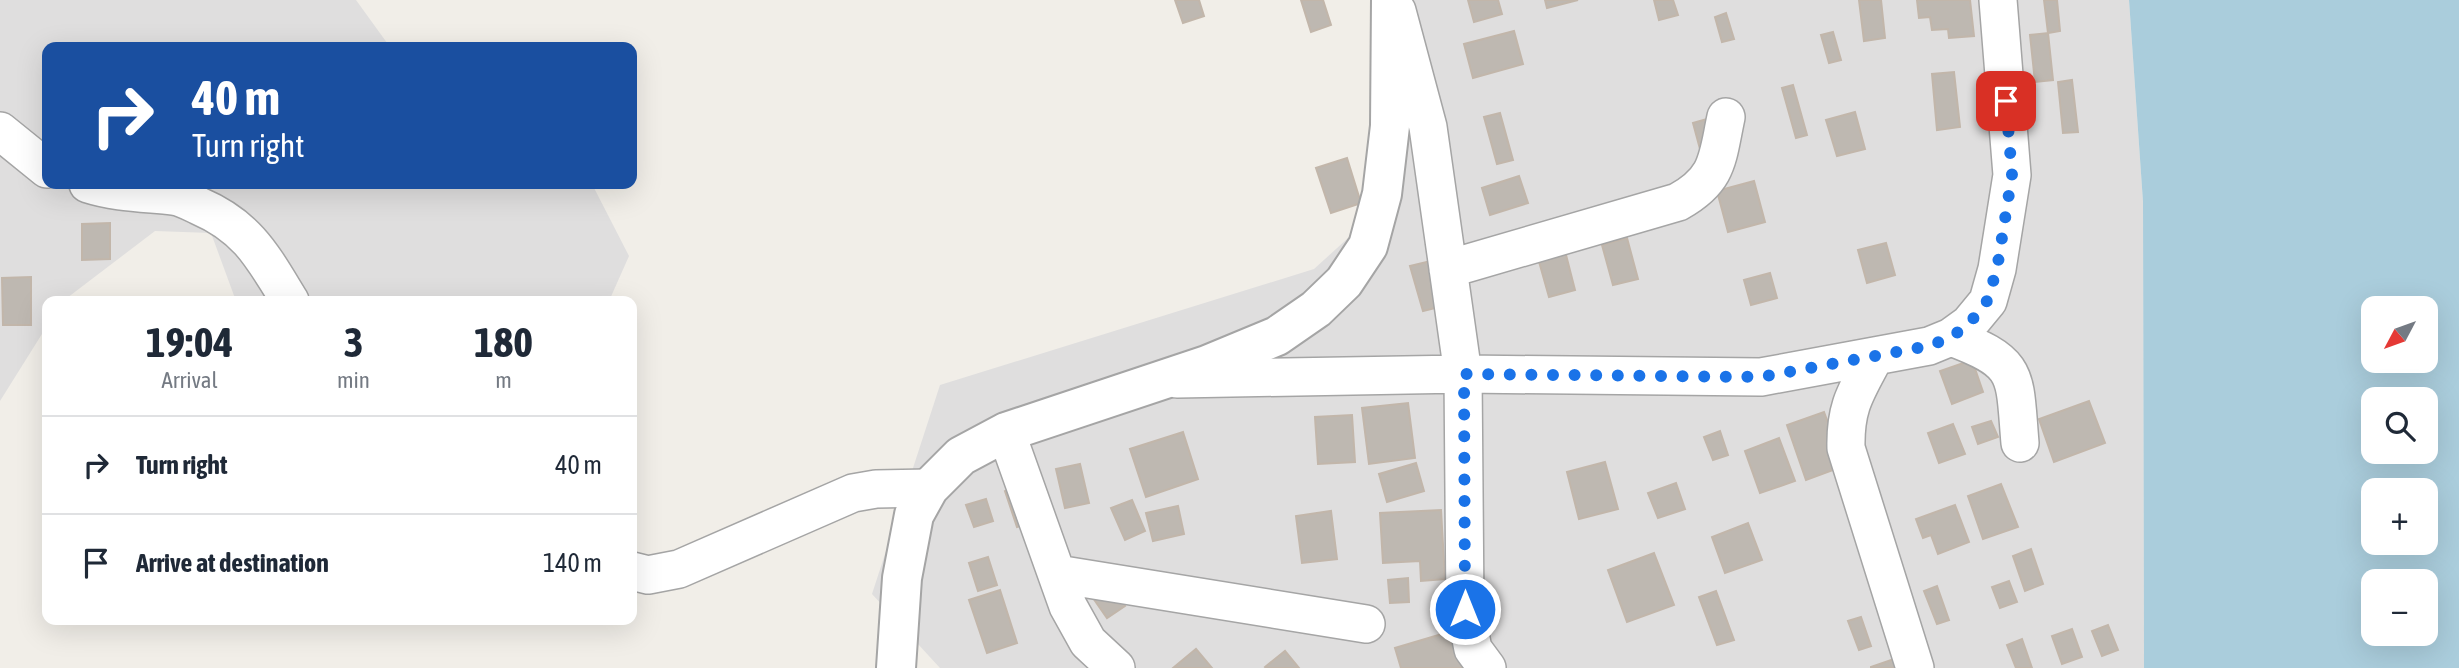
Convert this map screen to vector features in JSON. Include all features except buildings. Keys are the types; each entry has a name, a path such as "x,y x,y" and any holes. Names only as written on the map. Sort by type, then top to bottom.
{"street":[{"path":"1392,0 1428,127 1464,374 1465,609 1473,649 1487,668"},
{"path":"896,668 902,578 915,515 929,488 961,456 1006,432 1165,379 1278,336 1316,309 1344,282 1368,246 1382,194 1390,126 1392,0"},
{"path":"1165,379 1464,374 1761,377 1929,346 1951,337 1969,324 1987,301 1997,269 2012,175 1998,0"},
{"path":"1448,269 1678,202 1701,186 1715,169 1726,117"},
{"path":"0,131 42,165"},
{"path":"103,189 177,197 214,212 237,227 261,254 287,296"},
{"path":"1951,337 1989,352 2004,366 2014,383 2020,443"},
{"path":"1875,356 1852,400 1846,420 1846,448 1914,668"},
{"path":"1006,432 1068,606 1088,642 1116,668"},
{"path":"637,572 648,575 679,569 853,494 876,489 929,488"},
{"path":"1056,574 1366,624"}],"shaded area":[{"path":"0,0 356,0 386,42 42,42 42,189 595,189 629,256 611,296 234,296 211,233 155,231 70,296 42,296 42,334 0,401"},
{"path":"1386,0 2129,0 2143,202 2144,668 940,668 872,594 940,385 1314,269 1391,199"}],"water":[{"path":"2129,0 2459,0 2459,668 2144,668 2143,202"}],"route":[{"path":"1465,609 1464,374 1761,377 1929,346 1951,337 1969,324 1987,301 1997,269 2012,175 2006,101"}]}
